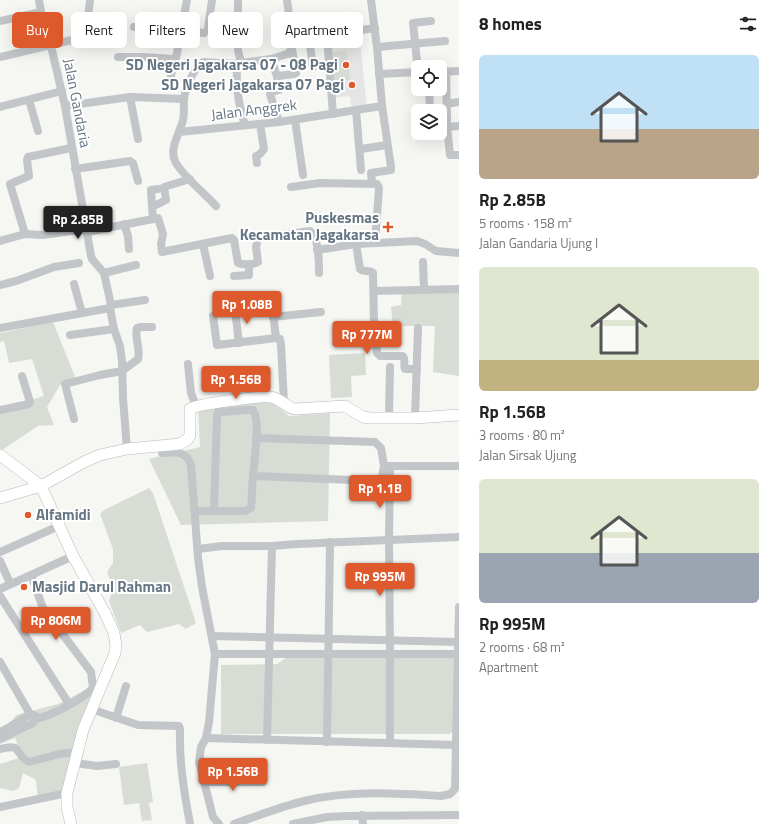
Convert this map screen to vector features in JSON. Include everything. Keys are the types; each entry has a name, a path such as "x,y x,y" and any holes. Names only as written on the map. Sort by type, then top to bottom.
{"street":[{"path":"0,21 41,12 39,0"},
{"path":"89,12 90,0"},
{"path":"185,12 187,0"},
{"path":"200,31 206,31 212,0"},
{"path":"238,0 239,63 236,86 245,125"},
{"path":"287,0 288,12"},
{"path":"371,0 382,106 391,170 371,174 372,183"},
{"path":"416,60 413,23 431,21"},
{"path":"363,30 375,28"},
{"path":"377,47 445,41"},
{"path":"0,58 42,48"},
{"name":"Jalan Gandaria","path":"51,48 65,106 71,148 92,259 104,274"},
{"path":"171,76 174,59 176,58 178,48"},
{"path":"216,206 175,163 173,152 183,120 184,99 192,74 199,64 205,62 239,63 271,59 284,55 290,48"},
{"path":"277,76 296,73 292,48"},
{"path":"310,48 313,67"},
{"path":"328,48 333,114"},
{"path":"118,57 174,59"},
{"path":"271,59 277,76 279,90 270,94 279,122"},
{"path":"447,72 459,71"},
{"path":"379,74 411,72"},
{"path":"0,107 62,92"},
{"path":"65,106 130,97 184,99"},
{"path":"130,97 138,139"},
{"path":"29,100 38,131"},
{"name":"Jalan Anggrek","path":"179,132 295,120 382,106"},
{"path":"356,110 361,170"},
{"path":"295,120 303,175"},
{"path":"257,163 256,156 264,149 260,124"},
{"path":"459,126 446,127 450,155 459,155"},
{"path":"360,149 387,145"},
{"path":"25,234 10,184 29,176 28,157 71,148"},
{"path":"75,169 130,162 133,163 138,181"},
{"path":"152,207 166,200 164,187 190,179"},
{"path":"291,187 320,183 377,184 379,188 375,242"},
{"path":"153,218 151,190 158,188"},
{"path":"0,241 25,234 43,235 86,231 158,218 163,234 161,249 164,253 232,238 234,240 238,263 245,265 258,262 256,247 257,240 261,237 310,231 314,235 319,273"},
{"path":"124,224 128,236 129,249"},
{"path":"317,250 394,239 417,240 436,251 459,253"},
{"path":"203,244 210,276"},
{"path":"356,244 360,269 363,272 370,271 374,273 374,325 377,353 380,356 403,356 405,358 405,369 417,369"},
{"path":"423,262 424,289"},
{"path":"0,285 16,281 54,267 79,263"},
{"path":"234,276 249,274 248,264"},
{"path":"127,449 122,371 123,365 114,329 104,274 136,265"},
{"path":"74,284 82,313"},
{"path":"374,291 459,289"},
{"path":"0,328 145,300"},
{"path":"272,304 276,338"},
{"path":"235,310 239,343"},
{"path":"273,317 321,312"},
{"path":"213,316 216,344 219,345 276,338 280,339 284,402"},
{"path":"74,419 65,384 122,371 138,359 139,352 136,333 137,328 152,328"},
{"path":"415,418 418,328"},
{"path":"70,335 114,329"},
{"path":"188,364 191,393 196,406"},
{"path":"389,418 390,367"},
{"path":"0,410 29,404 30,402 22,376"},
{"path":"0,498 41,486 84,462 100,455 127,449 180,444 190,435 189,411 196,406 265,397 276,398 295,409 345,406 363,417 370,418 415,418 459,415"},
{"path":"195,511 241,511 250,508 256,438 256,419 253,410 218,412 214,510"},
{"path":"256,438 375,442 381,448 387,467 390,743"},
{"path":"162,453 177,452 186,455 192,468 198,558 215,654 209,722 206,738 201,747 199,762 213,817 219,824"},
{"path":"0,455 41,486 73,556 105,613 114,633 116,646 115,653 97,686 83,730 67,793 67,807 71,824"},
{"path":"387,467 459,466"},
{"path":"253,476 377,481 382,477 387,467"},
{"path":"0,552 59,526"},
{"path":"198,549 222,546 272,546 330,542 459,537"},
{"path":"327,742 330,542"},
{"path":"267,740 272,546"},
{"path":"0,589 10,583 73,556"},
{"path":"0,561 10,583"},
{"path":"31,575 42,608 91,672 97,686"},
{"path":"0,596 69,704"},
{"path":"234,824 266,812 304,801 332,796 355,793 441,796 450,794 455,789 459,607"},
{"path":"212,636 458,642"},
{"path":"215,654 457,654"},
{"path":"0,662 33,716"},
{"path":"1,734 33,716 44,717 88,693 97,686"},
{"path":"116,718 126,686"},
{"path":"91,708 97,712 138,725 177,725 180,729 179,752 190,824"},
{"path":"206,738 456,745"},
{"path":"0,749 12,746 17,748 24,759 29,762 59,754 76,757 97,766 116,764"},
{"path":"204,782 263,782"},
{"path":"0,807 67,793"},
{"path":"293,824 328,817 362,815 459,814"},
{"path":"362,815 363,824"}],"shaded area":[{"name":"SD Negeri Jagakarsa 07 - 08 Pagi","path":"328,48 361,48 367,108 352,110 350,96 333,98"},
{"path":"347,51 350,80 334,81 331,52"},
{"path":"402,290 459,290 459,376 433,372 435,326 393,326 391,307 401,305"},
{"path":"53,322 76,379 60,385 47,407 54,425 38,426 2,450 0,448 0,410 44,396 32,359 9,363 4,341 0,342 0,333"},
{"path":"365,353 366,375 351,376 352,397 331,398 329,355"},
{"path":"268,398 289,416 330,413 328,521 181,525 149,459 200,447 198,408"},
{"path":"149,488 153,493 196,623 186,629 179,624 147,632 140,625 121,633 109,601 113,588 107,572 113,563 113,549 100,514 104,510"},
{"path":"455,657 453,732 449,734 221,734 221,665 277,664 286,658"},
{"path":"85,690 95,696 60,796 38,800 36,780 23,773 19,788 13,791 0,788 0,764 22,757 15,738 0,744 0,727 11,723 16,715 58,704"},
{"path":"147,763 153,802 149,803 152,820 142,821 139,803 124,805 119,767"}],"place":[{"name":"SD Negeri Jagakarsa 07 - 08 Pagi","path":"346,65"},
{"name":"SD Negeri Jagakarsa 07 Pagi","path":"352,85"},
{"name":"Puskesmas Kecamatan Jagakarsa","path":"388,227"},
{"name":"Alfamidi","path":"28,515"},
{"name":"Masjid Darul Rahman","path":"24,587"}]}
